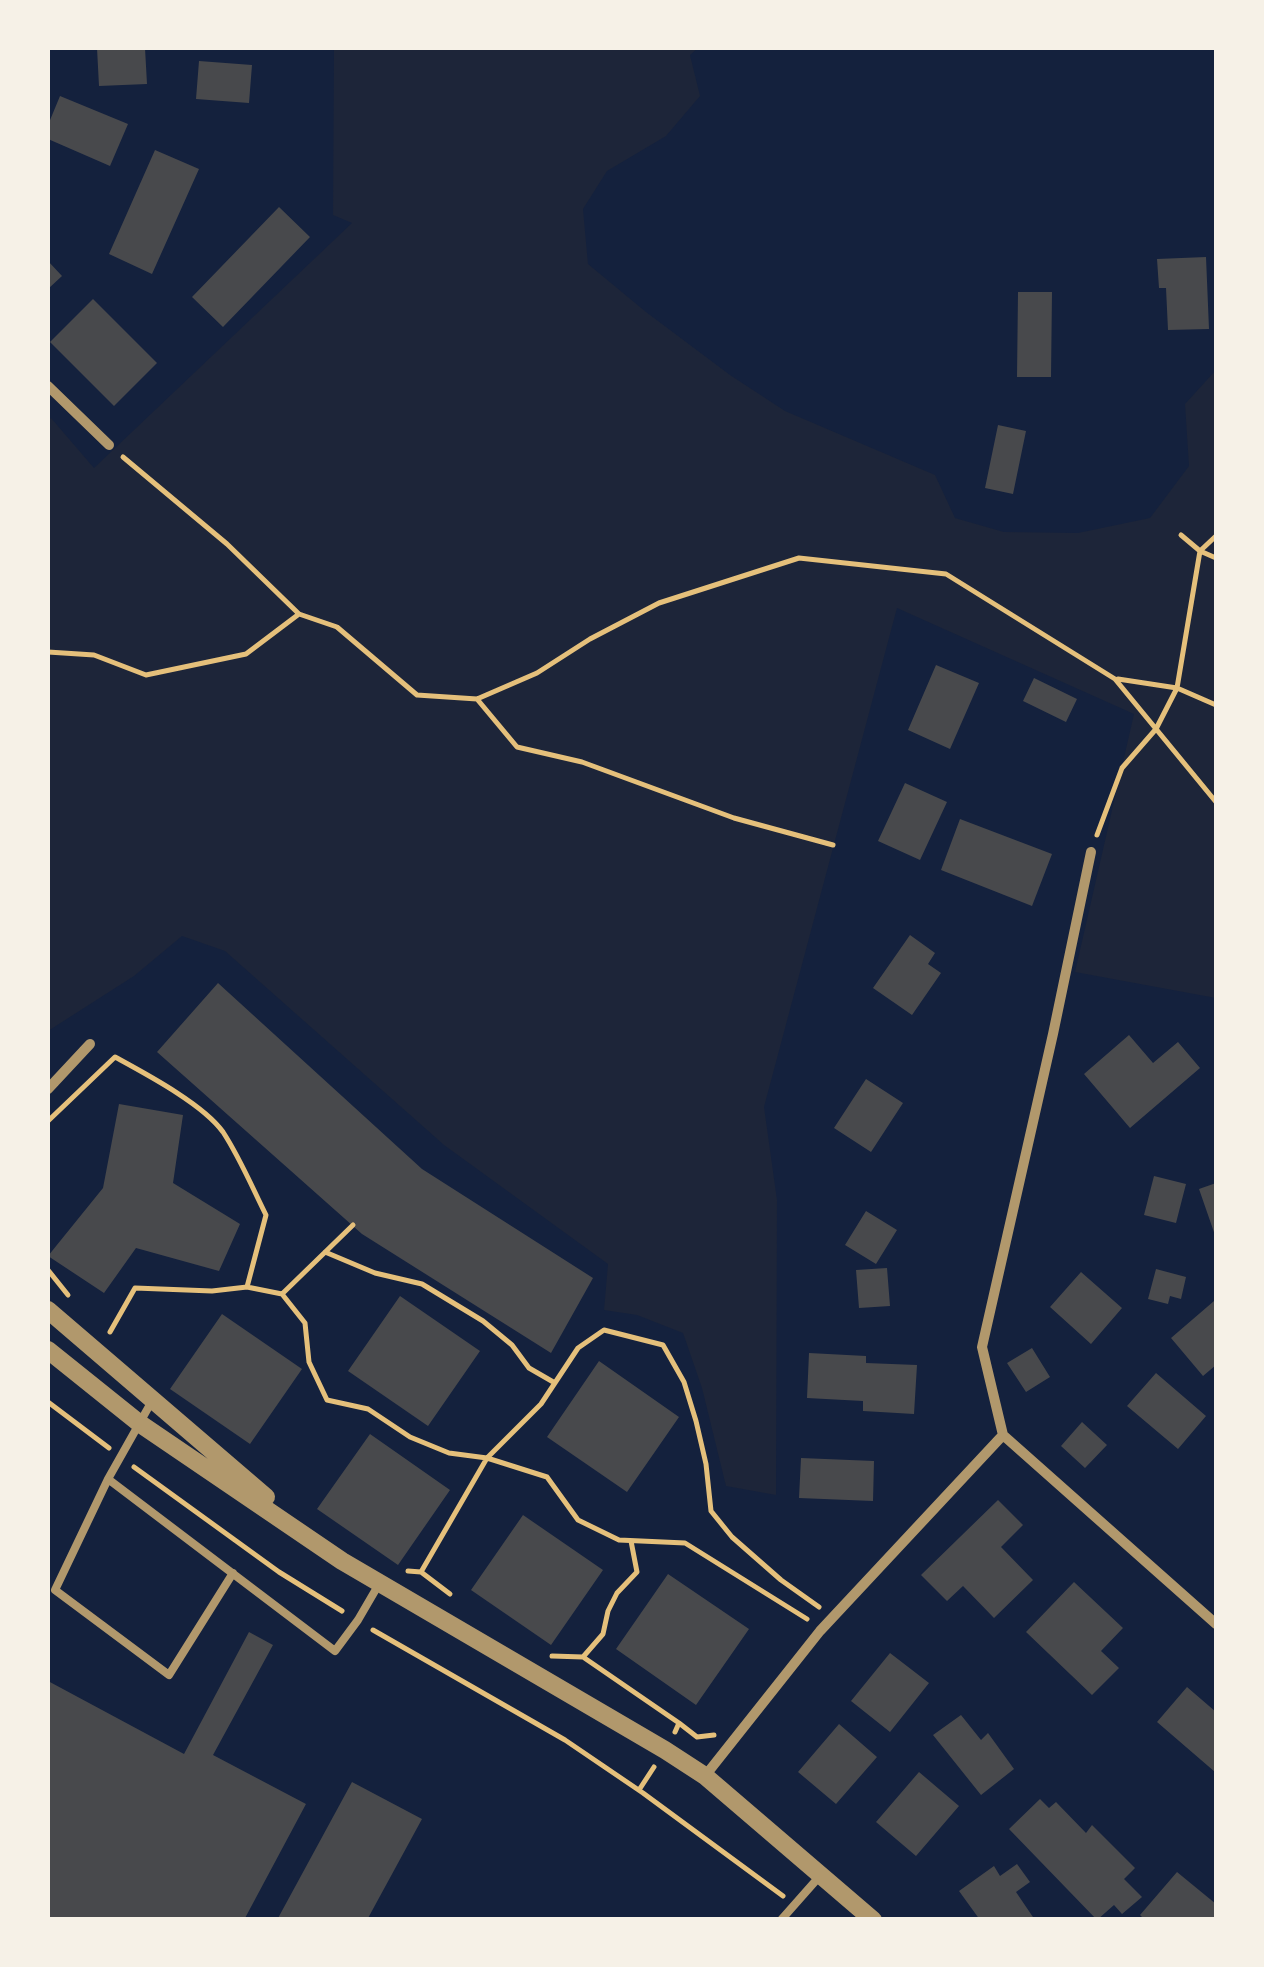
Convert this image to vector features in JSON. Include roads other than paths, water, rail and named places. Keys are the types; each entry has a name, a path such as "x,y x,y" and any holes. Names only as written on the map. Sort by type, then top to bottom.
{"street":[{"path":"48,386 109,445"},
{"path":"1091,852 982,1347 1003,1435 1216,1624"},
{"path":"48,1088 90,1044"},
{"path":"48,1310 342,1562"},
{"path":"48,1350 139,1423 342,1562 705,1776 873,1920"},
{"path":"705,1776 820,1631 1003,1435"}],"lane":[{"path":"152,1401 108,1479 55,1590 169,1676 234,1572"},
{"path":"108,1479 335,1651 379,1583"},
{"path":"782,1920 822,1874"}]}
